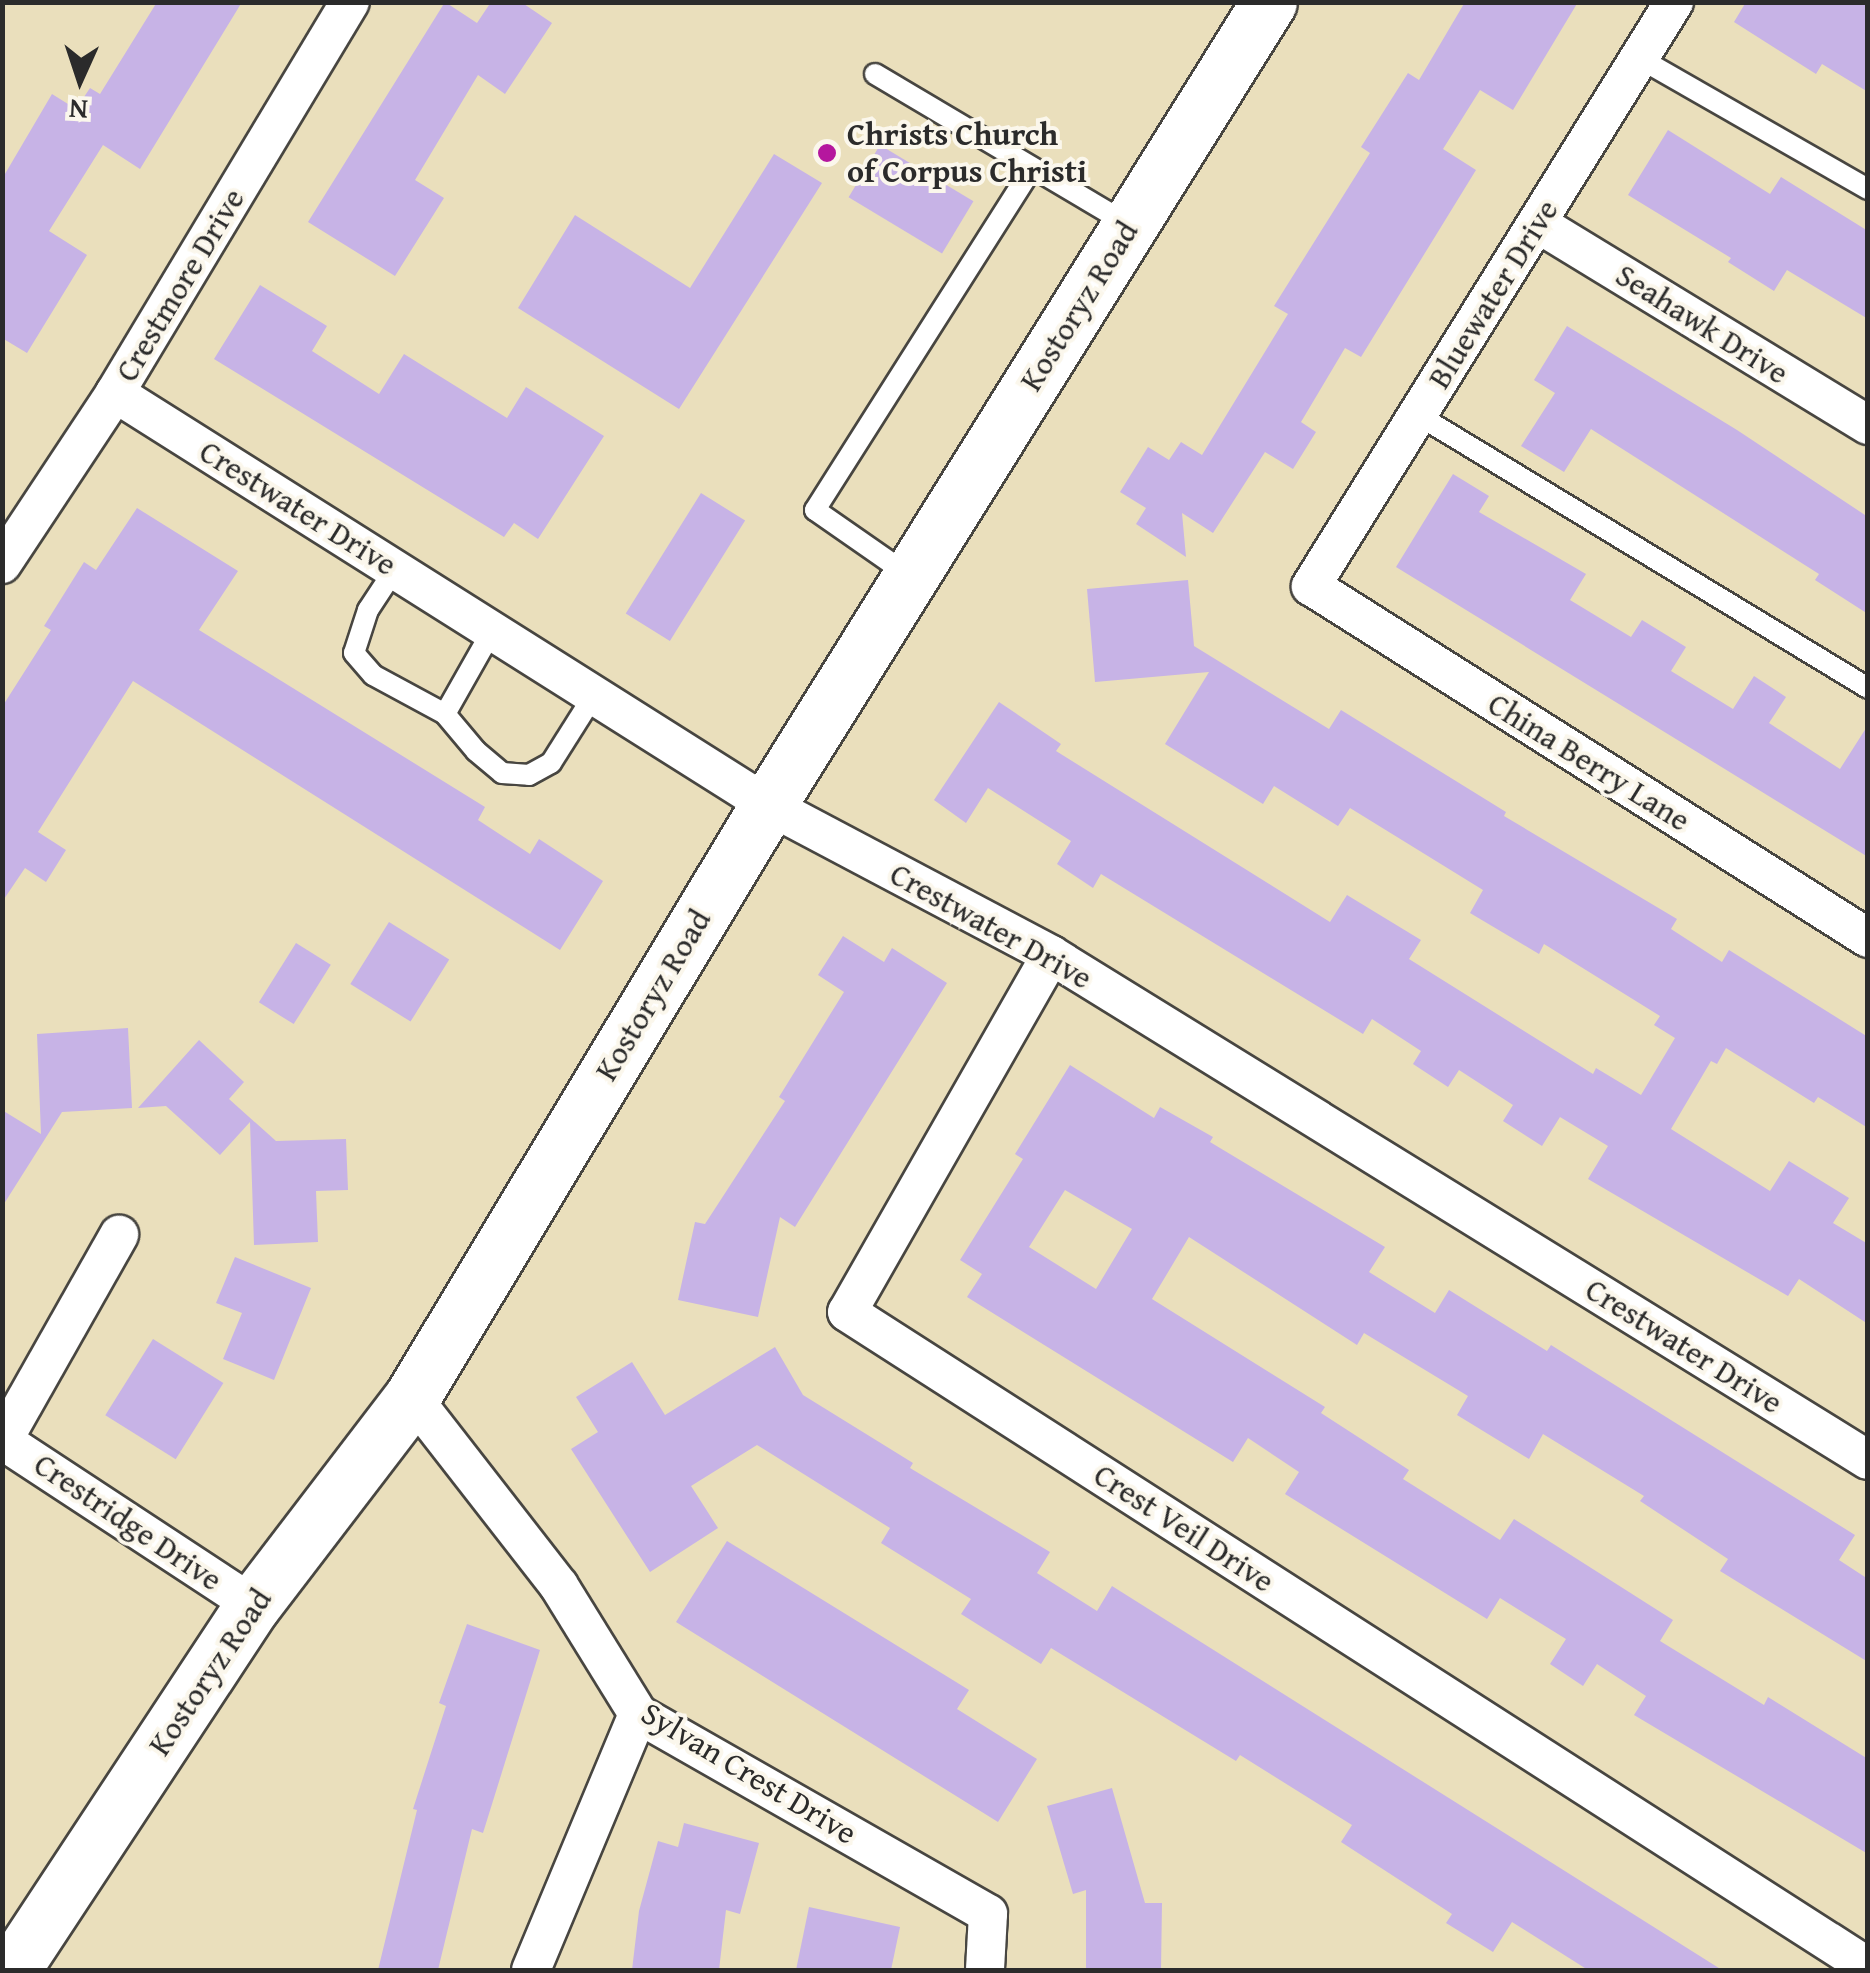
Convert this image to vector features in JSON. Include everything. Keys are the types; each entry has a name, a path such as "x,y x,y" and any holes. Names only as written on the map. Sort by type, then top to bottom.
{"main road":[{"name":"Kostoryz Road","path":"12,1970 252,1605 412,1397 768,805 1269,2"}],"street":[{"name":"Crestmore Drive","path":"2,564 115,392 350,2"},
{"name":"Bluewater Drive","path":"1311,586 1674,2"},
{"name":"Seahawk Drive","path":"1537,223 1868,426"},
{"name":"Crestwater Drive","path":"115,392 768,805 1051,956 1868,1460"},
{"name":"China Berry Lane","path":"1311,586 1868,938"},
{"name":"Crest Veil Drive","path":"1051,956 847,1312 1868,1967"},
{"path":"3,1440 119,1234"},
{"name":"Sylvan Crest Drive","path":"412,1397 559,1586 638,1714 988,1914 985,1970"},
{"name":"Crestridge Drive","path":"3,1440 252,1605"},
{"path":"531,1970 638,1714"}],"lane":[{"path":"1639,58 1868,190"},
{"path":"875,74 1130,225"},
{"path":"911,576 814,510 1032,168"},
{"path":"1418,415 1868,688"},
{"path":"395,569 368,610 354,654 373,674 445,714 476,751 502,773 530,775 551,763 594,695"},
{"path":"445,714 492,631"}],"building":[{"path":"157,2 242,2 140,169 103,145 49,231 87,255 27,353 2,338 2,179 52,94 76,109 90,88 100,94"},
{"path":"445,2 477,23 491,2 521,2 552,23 505,94 478,75 415,180 444,198 395,276 308,222"},
{"path":"1465,2 1578,2 1513,110 1480,90 1443,149 1476,170 1361,357 1345,348 1301,422 1316,432 1293,469 1265,452 1213,533 1182,513 1186,557 1136,524 1146,508 1120,492 1148,447 1169,460 1181,442 1202,455 1288,314 1274,306 1370,153 1361,147 1408,73 1419,80"},
{"path":"1746,2 1868,2 1868,92 1822,64 1816,74 1734,22"},
{"path":"1668,130 1770,194 1781,177 1868,231 1868,319 1787,270 1774,291 1728,262 1731,258 1628,195"},
{"path":"880,145 973,201 942,253 849,197"},
{"path":"774,154 822,183 679,409 518,308 575,215 690,288"},
{"path":"260,285 327,326 312,351 379,394 404,354 507,418 526,387 604,436 538,539 514,523 504,537 214,359"},
{"path":"1567,326 1737,430 1868,517 1868,614 1815,580 1819,574 1591,429 1564,472 1521,446 1555,393 1534,380"},
{"path":"1453,474 1489,496 1479,512 1586,574 1570,600 1631,637 1642,620 1686,647 1671,671 1733,709 1754,676 1786,697 1769,723 1840,769 1868,725 1868,857 1396,567"},
{"path":"701,493 745,521 670,641 626,613"},
{"path":"137,508 238,571 199,630 485,807 478,820 530,854 539,839 603,881 560,950 133,681 38,832 66,850 46,882 25,868 2,902 2,707 51,630 44,626 84,562 96,570"},
{"path":"1188,580 1194,646 1329,729 1341,710 1506,812 1504,816 1677,919 1671,929 1722,962 1729,950 1868,1037 1868,1128 1818,1097 1814,1103 1726,1048 1717,1064 1711,1061 1671,1129 1770,1191 1789,1161 1849,1198 1833,1223 1868,1244 1868,1324 1799,1279 1788,1296 1588,1179 1608,1146 1560,1117 1542,1146 1503,1121 1513,1105 1459,1070 1448,1087 1413,1064 1421,1051 1372,1019 1363,1034 1101,874 1093,888 1057,864 1071,841 988,788 966,823 934,800 999,702 1061,744 1056,751 1330,922 1347,895 1421,940 1409,959 1593,1074 1596,1068 1641,1095 1675,1038 1654,1025 1660,1016 1544,944 1539,954 1470,913 1483,890 1350,808 1338,826 1274,786 1263,804 1165,744 1209,672 1095,682 1087,589"},
{"path":"389,922 449,960 411,1022 350,984"},
{"path":"843,936 884,962 892,948 947,983 795,1227 780,1217 758,1317 678,1300 695,1222 705,1224 785,1101 779,1097 844,992 818,975"},
{"path":"296,943 331,965 294,1024 259,1002"},
{"path":"128,1028 132,1108 62,1112 2,1207 2,1110 41,1134 37,1034"},
{"path":"199,1040 244,1082 229,1099 276,1141 346,1139 348,1190 316,1191 318,1242 254,1245 250,1122 220,1155 166,1106 138,1108"},
{"path":"1070,1065 1154,1118 1160,1107 1213,1137 1210,1142 1385,1247 1369,1272 1435,1313 1449,1290 1547,1351 1551,1345 1855,1535 1839,1560 1868,1579 1868,1662 1720,1571 1728,1559 1640,1501 1644,1496 1543,1434 1529,1459 1457,1415 1468,1396 1364,1333 1357,1345 1189,1237 1152,1299 1325,1407 1321,1413 1409,1470 1403,1479 1500,1540 1514,1519 1673,1620 1660,1641 1764,1705 1768,1697 1868,1759 1868,1854 1634,1715 1646,1696 1597,1664 1583,1686 1550,1664 1566,1639 1500,1598 1487,1619 1285,1494 1299,1472 1248,1438 1233,1462 967,1297 982,1274 960,1260 1023,1159 1015,1154","holes":["1065,1190 1132,1229 1096,1289 1029,1247"]},
{"path":"235,1257 311,1288 274,1380 223,1359 242,1313 216,1303"},
{"path":"153,1339 223,1383 176,1459 105,1415"},
{"path":"775,1347 803,1395 913,1463 910,1468 1050,1552 1037,1573 1097,1611 1112,1586 1722,1970 1588,1970 1512,1922 1493,1952 1446,1923 1452,1914 1341,1842 1352,1825 1240,1755 1236,1761 1051,1648 1041,1664 961,1614 971,1599 881,1543 890,1528 757,1445 691,1486 718,1528 650,1572 571,1449 598,1432 576,1397 632,1362 665,1415"},
{"path":"727,1541 969,1690 957,1709 1037,1759 998,1822 676,1622"},
{"path":"467,1624 540,1650 483,1833 472,1829 438,1970 378,1970 417,1810 413,1809 446,1706 439,1703"},
{"path":"1112,1788 1145,1903 1162,1903 1161,1970 1086,1970 1086,1890 1073,1894 1047,1806"},
{"path":"684,1823 759,1843 740,1914 726,1910 719,1970 632,1970 639,1911 658,1841 678,1847"},
{"path":"809,1907 900,1927 891,1970 796,1970"}],"place":[{"name":"Christs Church of Corpus Christi","path":"827,153"}]}
